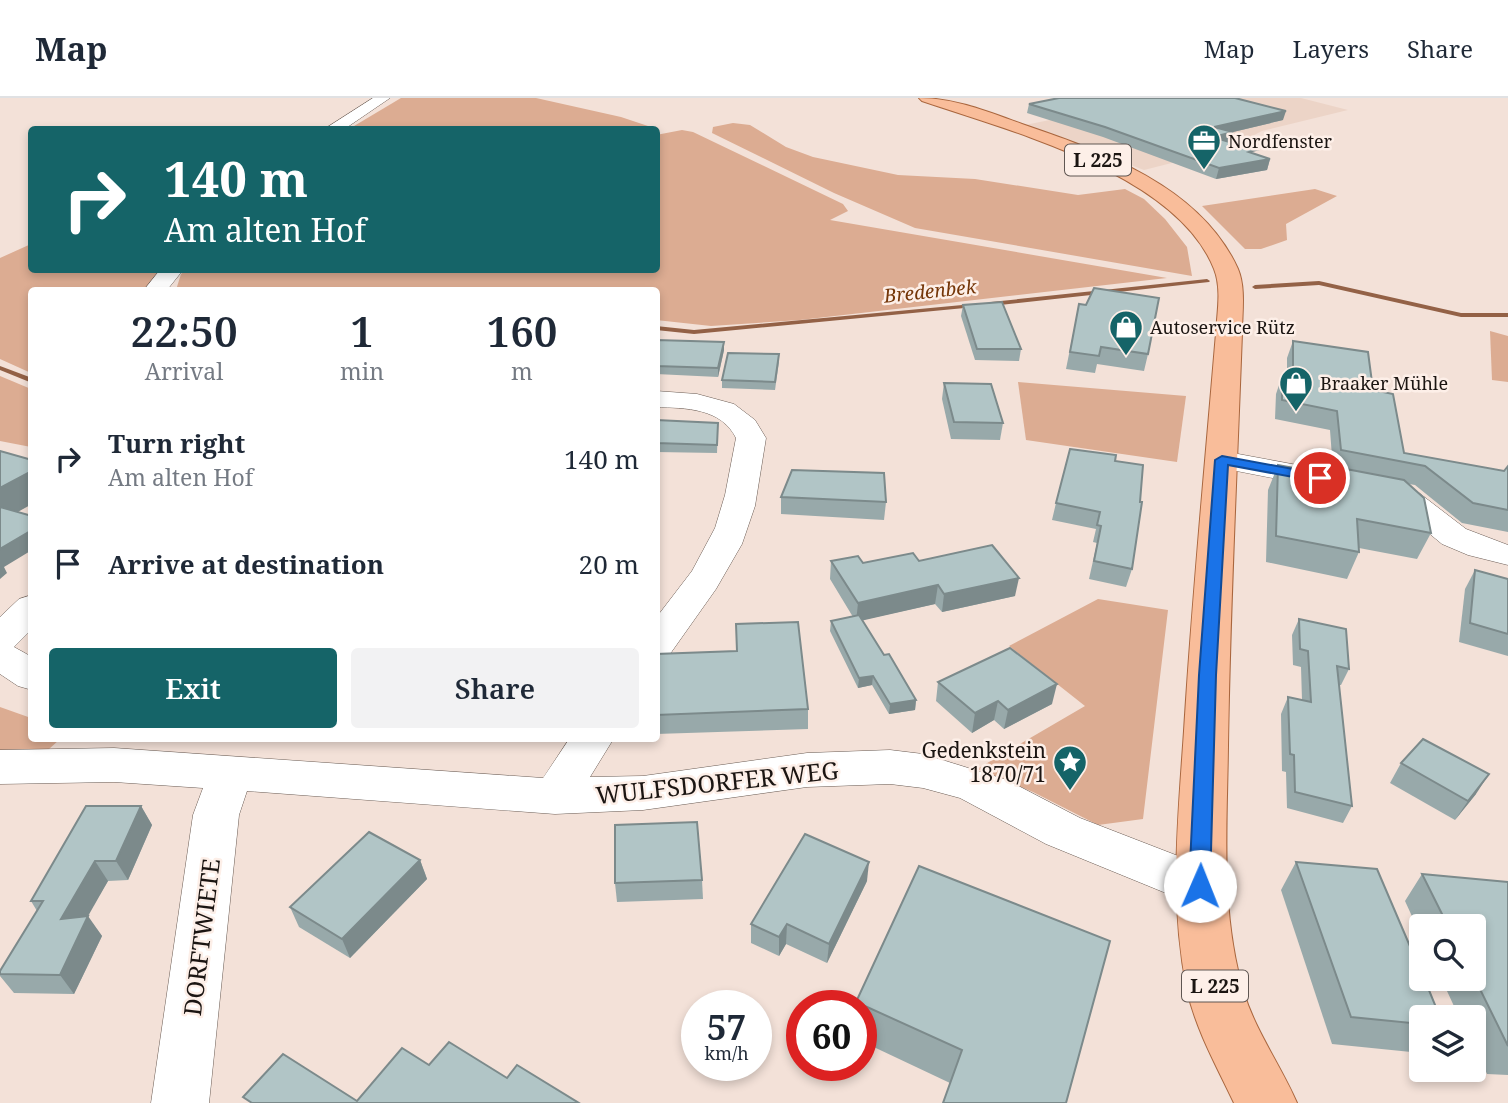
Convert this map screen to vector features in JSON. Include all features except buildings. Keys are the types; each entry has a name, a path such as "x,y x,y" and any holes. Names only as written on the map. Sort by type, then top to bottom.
{"main road":[{"name":"L 225","path":"927,98 1070,149 1149,186 1175,205 1203,233 1221,258 1229,284 1222,460 1207,688 1200,886 1204,932 1216,993 1230,1030 1266,1103"}],"street":[{"path":"338,126 383,98"},
{"path":"158,287 169,273"},
{"path":"660,399 686,400 718,407 741,421 751,438 733,525 724,545 712,569 660,640"},
{"path":"1222,460 1404,495 1438,527 1468,543 1508,555"},
{"path":"0,639 28,611"},
{"path":"0,656 28,674"},
{"path":"555,796 590,742"},
{"name":"WULFSDORFER WEG","path":"0,768 119,752 231,773 555,796 643,793 807,769 877,767 923,771 991,792 1063,831 1200,886"},
{"name":"DORFTWIETE","path":"180,1103 216,816 231,773"}],"shaded area":[{"path":"401,98 536,98 621,117 648,126 354,126"},
{"path":"1061,98 1301,98 1348,110 1262,131 1227,149 1144,170 1025,125 1100,110"},
{"path":"733,123 750,125 786,147 813,157 898,175 975,179 1078,195 1125,189 1144,199 1165,219 1187,247 1192,276 915,228 834,193 712,133 713,127"},
{"path":"682,130 693,132 843,204 848,211 830,220 1167,278 800,320 711,326 660,320 660,287 177,287 182,273 660,273 660,134"},
{"path":"1315,189 1337,196 1286,224 1287,240 1261,249 1245,249 1202,206"},
{"path":"28,245 28,273 157,273 146,287 28,287 28,372 0,359 0,258"},
{"path":"1490,331 1508,336 1508,382 1492,380"},
{"path":"0,376 28,388 28,446 0,441"},
{"path":"1018,382 1186,396 1177,462 1026,440"},
{"path":"1098,599 1168,610 1143,819 1098,825 1033,792 977,769 1085,706 1009,646"},
{"path":"0,707 28,717 28,742 57,742 48,750 0,750"}],"waterway":[{"name":"Bredenbek","path":"991,304 1207,281"},
{"name":"Bredenbek","path":"1255,287 1319,283 1461,315 1508,315"},
{"name":"Bredenbek","path":"660,328 694,332 973,306"},
{"name":"Bredenbek","path":"0,368 28,379"}],"place":[{"name":"Nordfenster","path":"1204,171"},
{"name":"Autoservice Rütz","path":"1126,357"},
{"name":"Braaker Mühle","path":"1296,413"},
{"name":"Gedenkstein 1870/71","path":"1070,792"}],"route":[{"path":"1200,886 1200,830 1208,675 1222,460 1320,478"}]}
